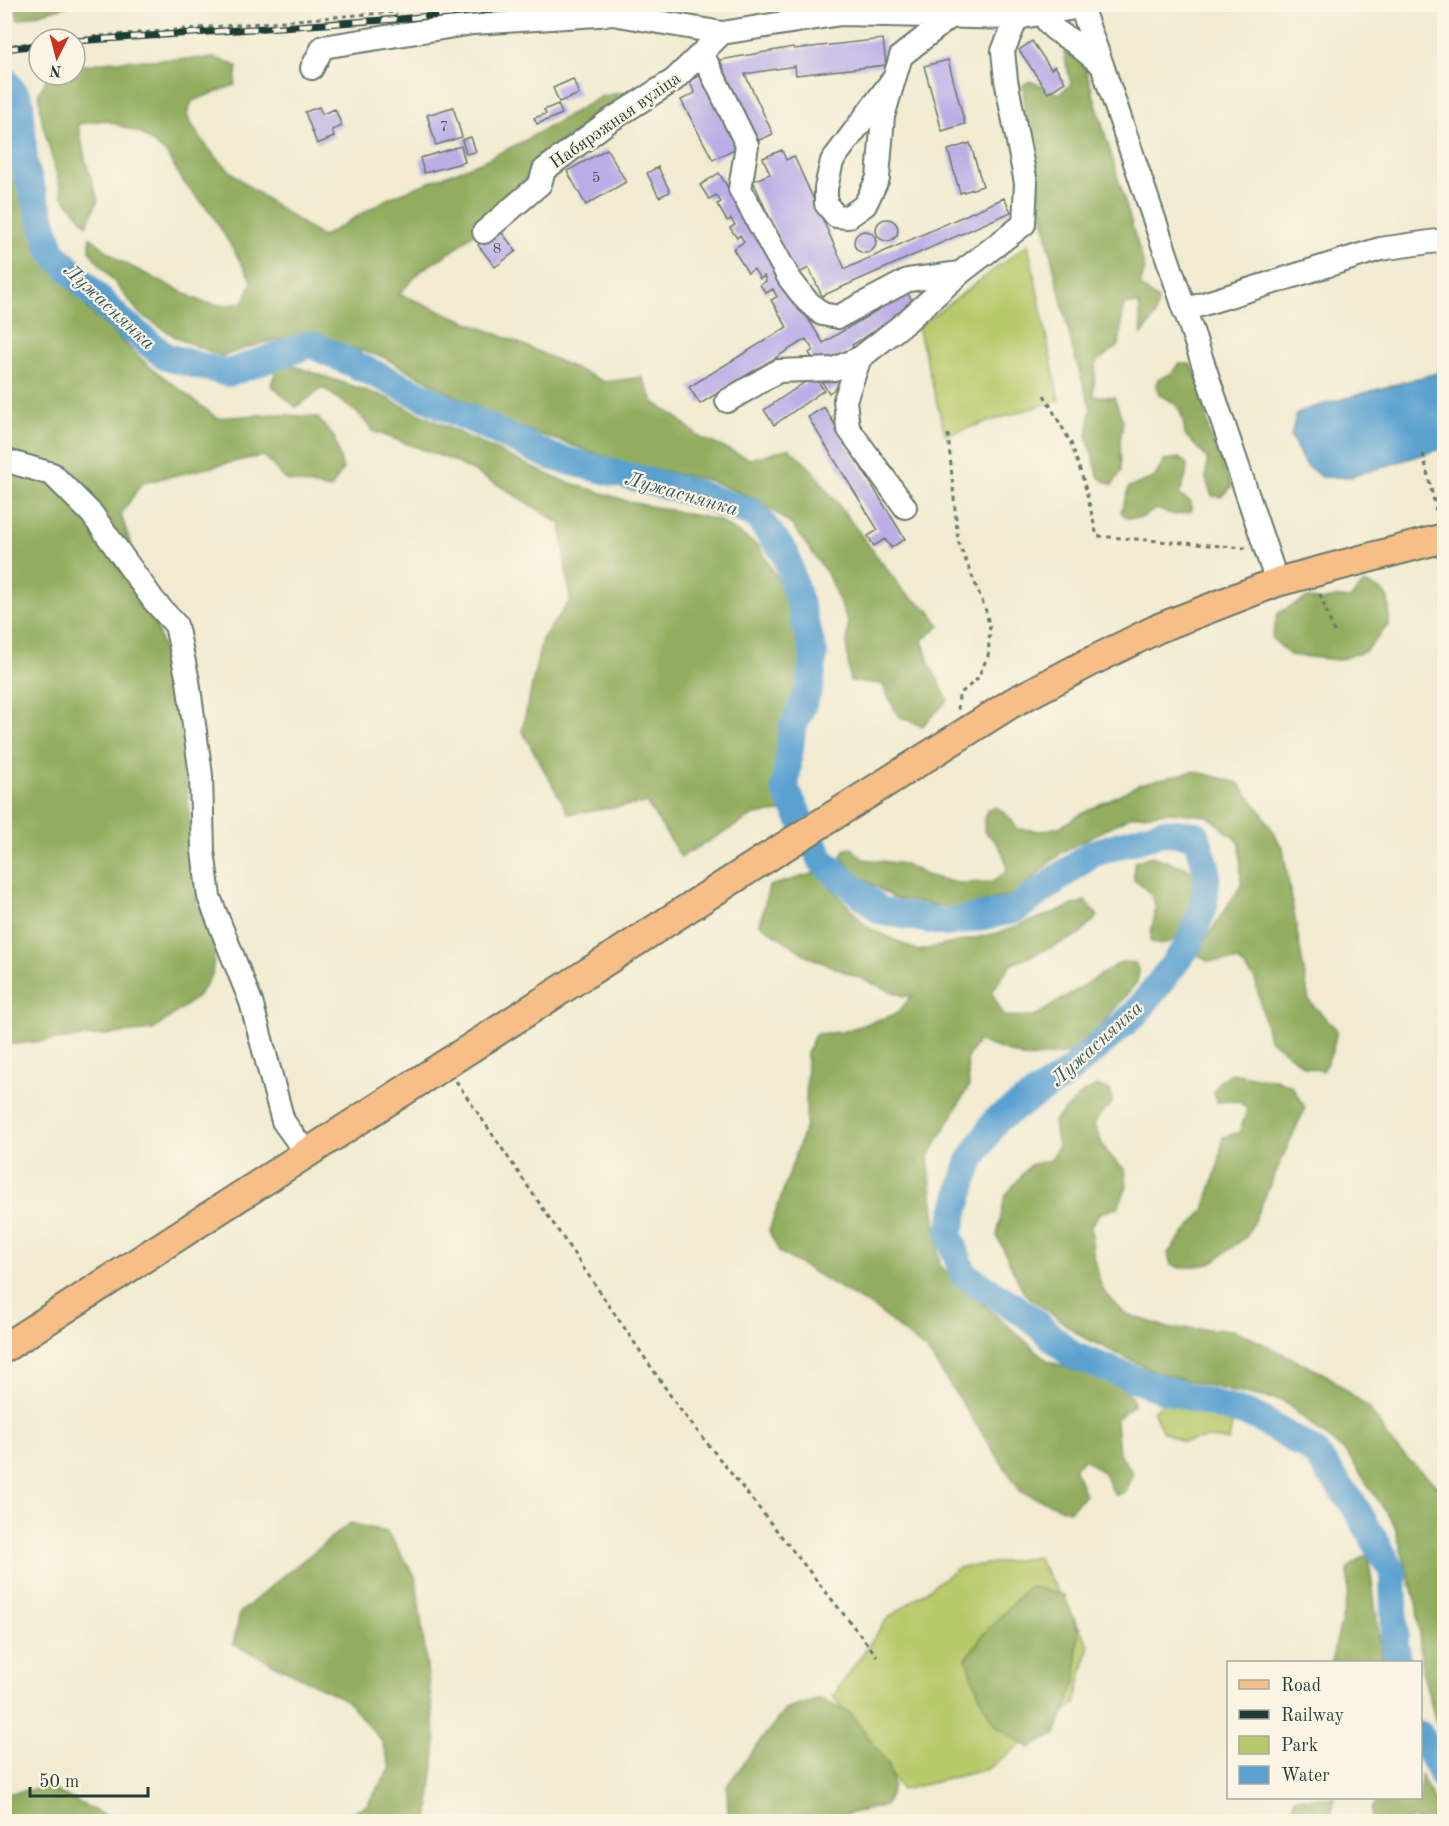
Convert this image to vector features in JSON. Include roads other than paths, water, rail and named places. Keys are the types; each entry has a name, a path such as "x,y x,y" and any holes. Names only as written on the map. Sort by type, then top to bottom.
{"main road":[{"path":"4,1348 752,867 1012,703 1159,628 1277,582 1443,538"}],"street":[{"path":"312,68 323,47 474,23 613,14 722,33 841,14 1017,18 1043,9 1080,6 1277,582"},
{"path":"1043,9 1052,29 1074,42 1102,65"},
{"path":"894,78 832,161 826,188 826,204 837,216 848,217 864,205 878,178 882,116 901,56 951,16"},
{"path":"727,401 778,371 834,369 860,358 907,321 960,273 1024,224 1026,183 1006,80 1003,51 1017,18"},
{"name":"Набярэжная вуліца","path":"484,232 540,184 544,170 609,121 674,80 722,33"},
{"path":"702,53 747,145 740,189 789,278 822,314 838,317 908,280 960,273"},
{"path":"1184,310 1380,249 1444,240"},
{"path":"860,358 845,400 848,428 905,507"},
{"path":"4,460 52,474 92,514 154,601 176,625 188,681 201,775 203,851 209,897 251,1002 283,1121 306,1153"}],"water":[{"path":"1444,371 1444,448 1350,477 1321,477 1304,463 1291,436 1296,415 1307,409"}],"waterway":[{"name":"Лужаснянка","path":"4,79 20,102 24,165 52,252 120,320 166,357 228,373 311,344 552,457 695,493 755,514 785,553 814,654 810,686 792,730 785,789 822,861 881,911 947,923 1015,910 1091,854 1162,832 1196,835 1207,870 1204,906 1188,946 1137,1012 1064,1076 996,1120 969,1163 949,1233 963,1274 1028,1316 1072,1355 1156,1387 1257,1417 1314,1452 1354,1505 1393,1572 1395,1643 1398,1661"},
{"name":"Лужаснянка","path":"1422,1739 1444,1778"}],"railway":[{"path":"87,40 399,19 556,4"},
{"path":"4,49 27,46"}]}
